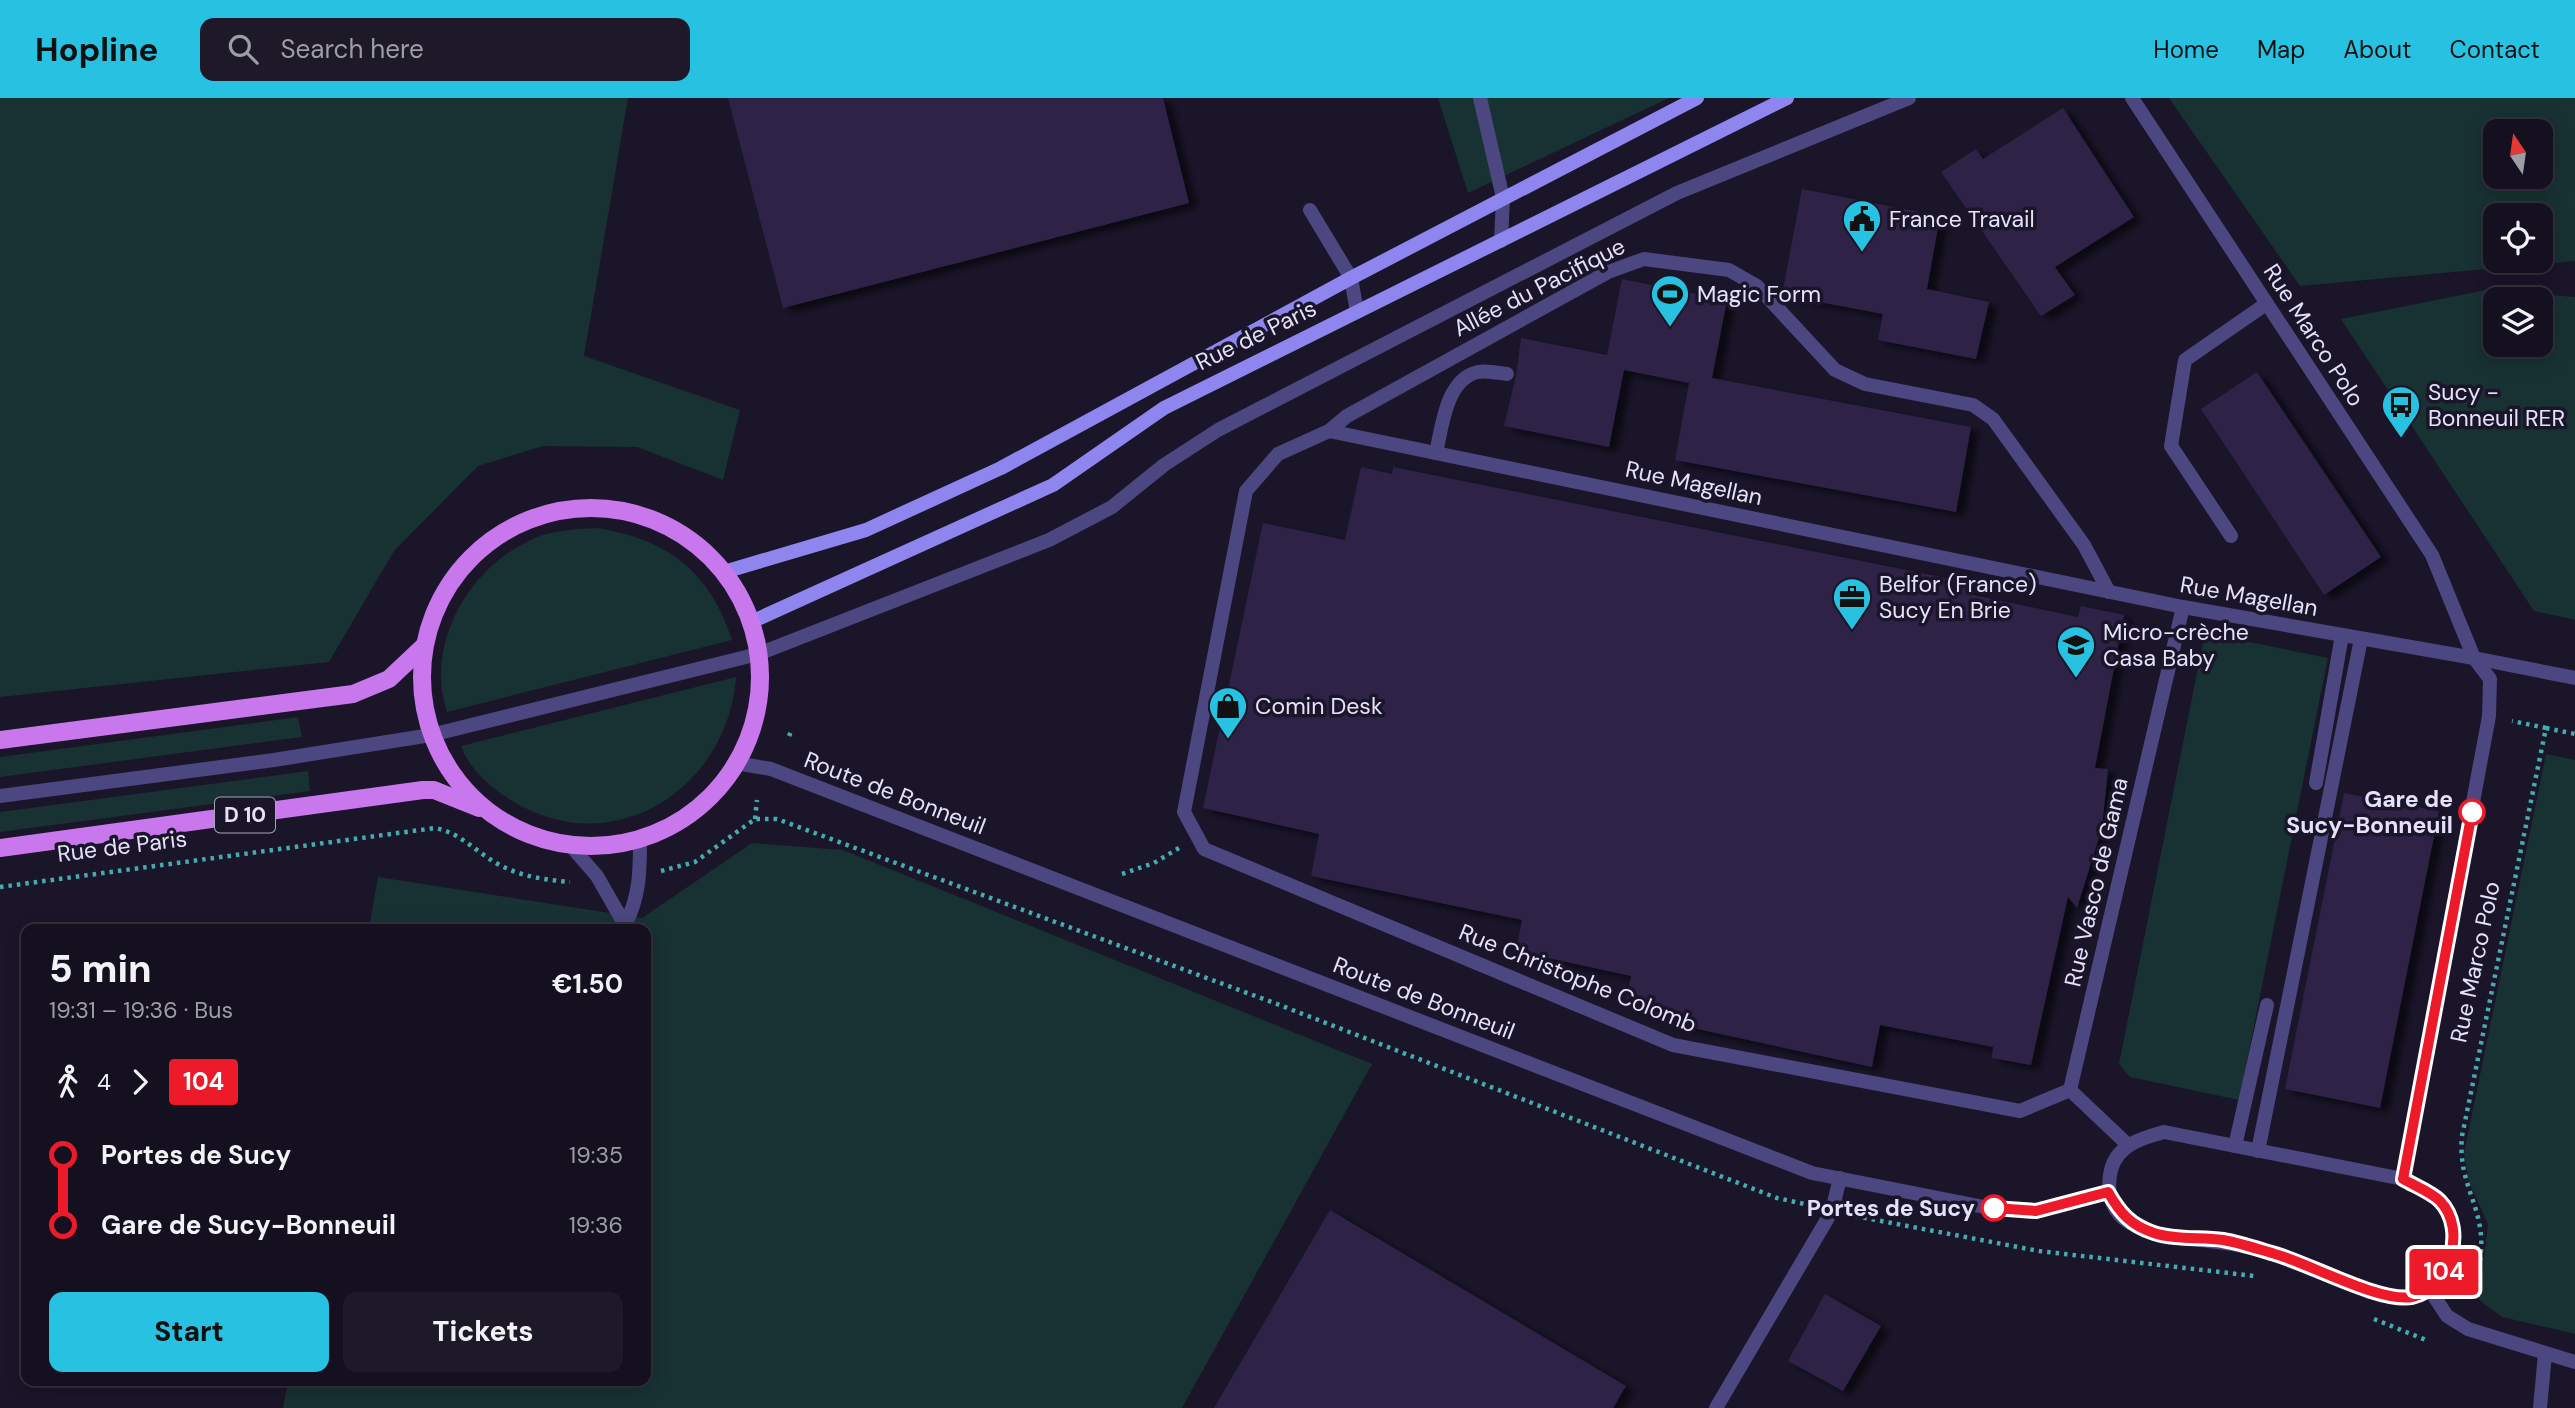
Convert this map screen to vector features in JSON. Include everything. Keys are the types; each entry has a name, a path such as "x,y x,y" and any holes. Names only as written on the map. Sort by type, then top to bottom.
{"main road":[{"name":"Rue de Paris","path":"724,572 866,530 989,473 1351,278 1697,98"},
{"name":"Rue de Paris","path":"751,622 1054,485 1164,408 1787,98"},
{"path":"598,507 646,516 689,538 724,572 740,596 751,622 758,654 760,691 752,728 736,763 718,788 695,810 669,827 640,838 605,845 570,845 527,834 488,811 455,778 431,735 422,706 424,646 439,600 467,560 505,530 550,512 598,507"},
{"path":"0,740 353,694 389,679 424,646"},
{"name":"Rue de Paris","path":"0,848 423,790 434,790 488,811"}],"street":[{"path":"1480,98 1503,198 1502,241"},
{"path":"0,796 274,760 431,735 758,654 1072,529 1112,507 1164,465 1217,430 1677,193 1909,98"},
{"name":"Rue Marco Polo","path":"2132,98 2432,555 2474,658 2490,678 2489,716 2403,1179"},
{"path":"1310,210 1351,278 1357,312"},
{"name":"Allée du Pacifique","path":"1329,431 1347,416 1608,272 1644,259 1729,270 1757,286 1835,370 1866,384 1973,405 1993,419 2084,545 2109,592"},
{"path":"2231,537 2171,446 2185,360 2266,304"},
{"path":"1436,453 1448,402 1463,381 1478,372 1507,374"},
{"name":"Rue Magellan","path":"1329,431 2183,607 2575,678"},
{"name":"Rue Christophe Colomb","path":"1329,431 1278,454 1246,491 1184,812 1204,849 1673,1045 2020,1111 2070,1090"},
{"name":"Rue Vasco de Gama","path":"2070,1090 2183,607"},
{"path":"2316,783 2342,635"},
{"path":"2258,1151 2361,639"},
{"name":"Route de Bonneuil","path":"736,763 771,769 1812,1173 1984,1207 2036,1211 2108,1192"},
{"path":"626,924 635,905 641,877 640,838"},
{"path":"570,845 602,885 624,924"},
{"path":"2235,1146 2266,1005"},
{"path":"2070,1090 2127,1144"},
{"path":"2164,1132 2258,1151 2403,1179 2441,1202 2451,1223 2453,1249 2447,1269 2430,1290 2410,1297 2388,1296 2277,1254 2223,1240 2155,1233 2123,1218 2108,1192 2111,1166 2127,1144 2164,1132"},
{"path":"1716,1408 1832,1211 1840,1178"},
{"path":"2430,1290 2447,1316 2468,1329 2575,1363"},
{"path":"2540,1408 2546,1354"}],"path":[{"path":"2489,716 2575,734"},
{"name":"Rue Marco Polo","path":"2480,1261 2482,1222 2462,1171 2462,1136 2546,728"},
{"path":"789,736 792,729"},
{"path":"755,819 757,800"},
{"path":"641,877 695,862 755,819 789,823 1024,908 1777,1198"},
{"name":"Rue de Paris","path":"0,887 435,828 445,830 474,846 505,868 535,877 602,885"},
{"path":"1122,874 1154,863 1196,834"},
{"path":"1910,1227 2039,1251 2261,1277"},
{"path":"2372,1318 2427,1340"}],"green space":[{"path":"0,98 628,98 584,356 740,410 723,480 637,447 543,446 478,466 394,551 329,662 0,697"},
{"path":"1438,98 1669,98 1468,193"},
{"path":"2169,98 2575,98 2575,261 2553,263 2553,203 2483,203 2483,269 2300,286"},
{"path":"2483,291 2483,357 2553,357 2553,295 2575,297 2575,620 2534,611 2341,319"},
{"path":"596,528 644,540 682,562 698,577 711,595 732,640 447,712 441,685 442,657 460,606 476,583 496,563 518,547 543,535"},
{"path":"2205,633 2328,658 2239,1100 2130,1077 2119,1064"},
{"path":"736,677 728,717 712,752 688,782 658,804 624,819 588,824 549,818 496,790 475,770 461,746"},
{"path":"298,717 302,737 0,777 0,757"},
{"path":"2546,754 2575,760 2575,1334 2502,1317 2479,1300 2488,1224 2469,1182 2464,1153"},
{"path":"308,771 310,791 0,832 0,812"},
{"path":"752,843 843,850 1372,1064 1182,1408 283,1408 287,1386 651,1386 651,924 370,924 378,877 642,918"}],"building":[{"path":"728,98 1163,98 1189,203 783,308"},
{"path":"2063,108 2134,217 2055,267 2075,295 2041,316 1941,172 1976,149 1983,159"},
{"name":"France Travail","path":"1802,189 1940,216 1927,289 1989,302 1976,359 1878,340 1883,314 1782,295"},
{"path":"1622,279 1727,300 1712,378 1971,427 1956,512 1675,460 1689,383 1624,370 1609,447 1504,426 1516,376 1521,338 1607,355"},
{"path":"2257,372 2381,557 2324,595 2201,409"},
{"path":"1361,467 1392,474 1393,467 1976,584 1974,595 2078,617 2081,606 2124,615 2095,768 2108,769 2102,828 2077,908 2068,897 2031,1065 1992,1058 1993,1047 1880,1025 1872,1067 1688,1027 1626,1002 1631,976 1516,951 1522,920 1311,876 1319,834 1203,808 1263,523 1345,540"},
{"path":"2344,793 2439,811 2380,1108 2285,1089"},
{"path":"1330,1210 1626,1386 1613,1408 1214,1408"},
{"path":"1825,1294 1881,1326 1843,1391 1788,1361"}],"bus line":[{"name":"104","path":"1994,1208 2036,1211 2108,1192 2123,1218 2155,1233 2223,1240 2277,1254 2388,1296 2410,1297 2430,1290 2447,1269 2453,1249 2451,1223 2441,1202 2403,1179 2472,812"}],"place":[{"name":"France Travail","path":"1862,253"},
{"name":"Magic Form","path":"1670,328"},
{"name":"Sucy - Bonneuil RER","path":"2401,439"},
{"name":"Belfor (France) Sucy En Brie","path":"1852,631"},
{"name":"Micro-crèche Casa Baby","path":"2076,679"},
{"name":"Comin Desk","path":"1228,740"},
{"name":"Gare de Sucy-Bonneuil","path":"2472,812"},
{"name":"Portes de Sucy","path":"1994,1208"}]}
